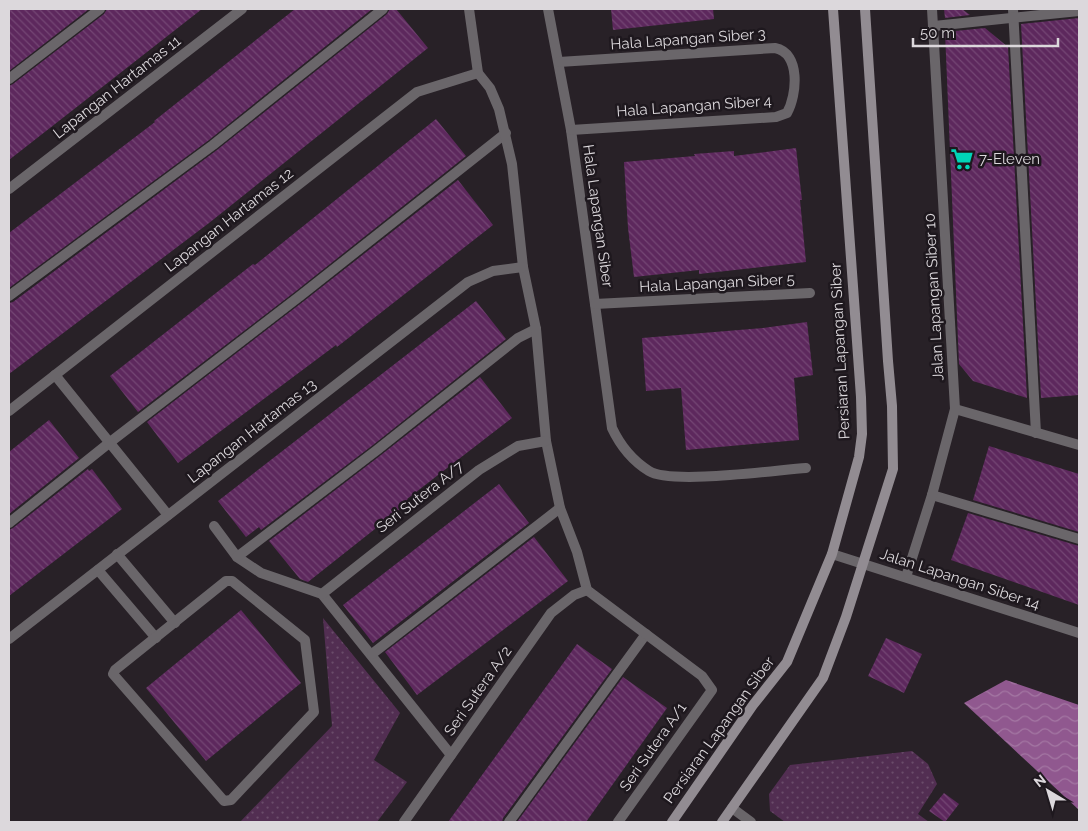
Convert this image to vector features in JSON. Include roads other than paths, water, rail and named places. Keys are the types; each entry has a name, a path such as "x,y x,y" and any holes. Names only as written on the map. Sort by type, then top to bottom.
{"main road":[{"name":"Persiaran Lapangan Siber","path":"672,822 786,662 832,554 858,457 862,434 861,397 833,9"},
{"path":"722,822 823,678 864,564 893,469 892,406 865,9"}],"street":[{"path":"9,79 100,9"},
{"name":"Lapangan Hartamas 11","path":"9,189 242,9"},
{"path":"9,296 213,145 383,9"},
{"path":"469,9 478,73 490,88 500,109 512,164 523,267 536,329 546,441 560,508 577,552 587,590 646,634 509,822"},
{"name":"Hala Lapangan Siber","path":"548,9 571,130 612,428 620,444 650,472 682,478 806,468"},
{"name":"Jalan Lapangan Siber 10","path":"906,577 932,496 955,410 932,9"},
{"path":"934,26 1013,14 1079,12"},
{"path":"1013,14 1036,434"},
{"name":"Hala Lapangan Siber 3","path":"559,62 775,48 782,50 788,55 792,64 795,83"},
{"name":"Lapangan Hartamas 12","path":"9,411 418,92 478,73"},
{"name":"Hala Lapangan Siber 4","path":"571,130 776,116 787,113 793,102 795,83"},
{"path":"9,523 506,133"},
{"name":"Lapangan Hartamas 13","path":"9,639 468,282 493,270 523,267"},
{"name":"Hala Lapangan Siber 5","path":"595,304 810,293"},
{"path":"237,557 377,450 518,338 536,329"},
{"path":"55,375 168,515"},
{"path":"955,410 1079,445"},
{"name":"Seri Sutera A/7","path":"322,594 479,470 518,446 546,441"},
{"path":"932,496 1079,539"},
{"path":"372,654 560,508"},
{"path":"214,526 237,557 261,573 322,594 372,654 451,755"},
{"path":"117,554 175,623"},
{"name":"Jalan Lapangan Siber 14","path":"832,554 1079,633"},
{"path":"98,570 156,638"},
{"path":"226,581 232,581 306,640 314,712 231,800 224,801 113,674 114,670 175,623 226,581"},
{"name":"Seri Sutera A/2","path":"404,822 551,613 574,595 587,590"},
{"name":"Seri Sutera A/1","path":"618,822 712,690 702,676 646,634"},
{"path":"732,808 751,822"}],"water":[{"path":"1006,680 1079,705 1079,810 964,703"}],"place":[{"name":"7-Eleven","path":"962,159"}]}
